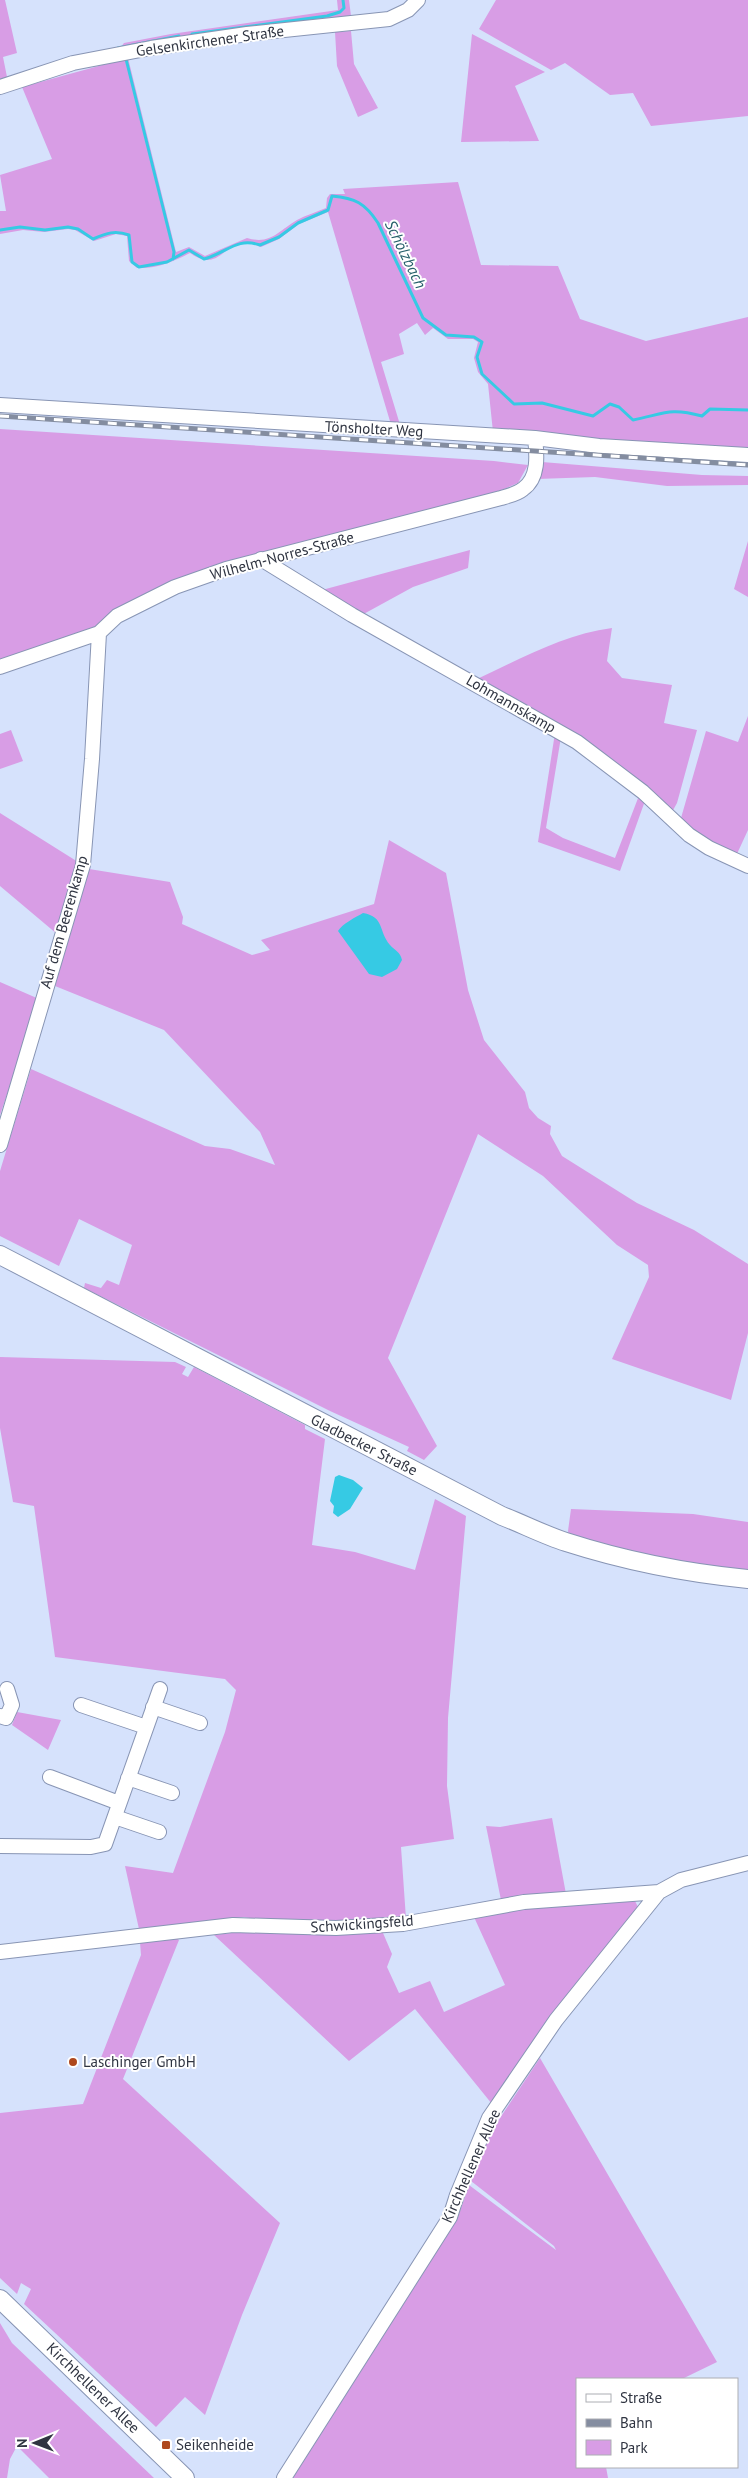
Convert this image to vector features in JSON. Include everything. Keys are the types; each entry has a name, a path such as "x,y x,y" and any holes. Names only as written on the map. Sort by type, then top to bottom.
{"main road":[{"name":"Gladbecker Straße","path":"0,1255 502,1516 564,1542 640,1563 708,1575 748,1579"},
{"name":"Kirchhellener Allee","path":"0,2298 186,2478"}],"street":[{"name":"Gelsenkirchener Straße","path":"0,88 73,64 150,48 247,34 389,20 408,10 418,0"},
{"name":"Tönsholter Weg","path":"0,405 535,438 599,446 748,455"},
{"name":"Wilhelm-Norres-Straße","path":"0,667 99,633 117,616 176,587 261,559 400,525 501,498 524,489 534,473 537,458 535,438"},
{"name":"Lohmannskamp","path":"261,559 352,614 577,742 644,792 689,834 709,848 748,866"},
{"name":"Auf dem Beerenkamp","path":"0,1145 83,865 92,767 99,633"},
{"path":"0,1716 6,1718 12,1705 6,1689"},
{"path":"0,1846 91,1847 105,1844 160,1689"},
{"path":"81,1706 146,1727"},
{"path":"153,1707 200,1723"},
{"path":"50,1777 120,1803"},
{"path":"128,1778 172,1792"},
{"path":"114,1817 160,1832"},
{"name":"Schwickingsfeld","path":"0,1952 233,1925 336,1928 403,1924 524,1902 659,1892 681,1880 748,1863"},
{"name":"Kirchhellener Allee","path":"284,2478 450,2217 457,2195 489,2118 556,2020 659,1892"}],"green space":[{"path":"0,0 5,0 17,53 3,57 7,77 0,79"},
{"path":"337,0 349,0 351,16 118,51 124,43 171,34 338,10"},
{"path":"496,0 748,0 748,116 651,126 633,93 610,95 565,63 551,70 479,29"},
{"path":"351,31 354,64 378,108 358,117 337,66 335,32"},
{"path":"472,34 545,72 515,86 539,141 461,142"},
{"path":"128,58 176,252 189,247 205,256 247,238 262,240 274,236 297,220 326,208 327,198 330,194 345,194 343,189 458,182 481,265 558,266 580,319 646,341 748,317 748,451 637,445 535,431 493,432 488,384 478,372 474,358 478,342 473,339 448,339 433,328 425,335 417,323 399,334 404,354 381,362 401,428 392,428 328,212 299,224 279,239 261,247 250,243 240,243 221,255 208,260 190,253 164,264 144,268 137,268 129,261 127,236 116,234 94,241 75,230 68,229 44,232 23,230 0,234 0,211 6,211 0,175 52,159 22,87"},
{"path":"0,429 494,461 528,465 518,483 492,494 241,560 93,630 0,665"},
{"path":"542,462 702,475 748,476 748,485 667,486 595,477 537,479"},
{"path":"748,541 748,597 734,589"},
{"path":"470,550 468,568 413,587 360,616 322,590"},
{"path":"612,628 607,661 622,678 672,685 664,723 697,730 677,803 672,812 475,680 559,642 594,631"},
{"path":"748,716 748,830 736,856 710,845 681,818 706,731 738,742"},
{"path":"11,730 23,761 0,769 0,734"},
{"path":"555,733 561,737 546,828 563,838 615,858 640,793 646,798 620,871 538,842"},
{"path":"0,813 78,862 57,934 0,886"},
{"path":"389,840 446,873 468,990 484,1040 525,1092 529,1108 538,1118 551,1126 550,1134 562,1156 637,1203 694,1230 748,1264 748,1333 731,1400 612,1359 649,1277 648,1265 617,1245 543,1176 478,1134 388,1358 437,1446 424,1460 407,1451 409,1447 330,1411 84,1288 85,1283 101,1288 107,1280 119,1285 132,1245 79,1219 59,1266 0,1236 0,1171 31,1069 205,1146 230,1149 275,1165 260,1132 164,1030 55,986 89,869 170,882 183,917 182,924 252,955 270,950 261,940 374,904"},
{"path":"0,982 39,999 0,1115"},
{"path":"0,1357 175,1362 186,1367 182,1374 188,1377 194,1367 305,1425 305,1429 325,1439 312,1545 355,1552 415,1570 435,1499 466,1516 448,1718 447,1786 454,1839 401,1847 406,1919 283,1924 244,1917 228,1919 176,1938 179,1940 123,2079 280,2223 242,2315 205,2415 185,2397 156,2427 24,2304 31,2289 21,2283 17,2294 0,2278 0,2113 83,2104 141,1955 139,1929 125,1866 173,1873 225,1732 236,1690 225,1679 55,1657 34,1506 13,1502 0,1428"},
{"path":"571,1509 693,1514 748,1522 748,1572 644,1557 569,1535"},
{"path":"17,1712 61,1720 48,1750 12,1725"},
{"path":"552,1818 566,1894 501,1900 486,1826 500,1827"},
{"path":"635,1901 640,1911 492,2104 415,2009 349,2061 214,1935 258,1930 284,1933 383,1933 392,1954 387,1967 399,1993 430,1981 444,2012 505,1985 474,1917 525,1907"},
{"path":"540,2058 717,2362 684,2378 576,2378 576,2468 606,2468 608,2478 293,2478 457,2220 469,2185 556,2250 554,2246 471,2181 492,2130"},
{"path":"0,2323 12,2343 154,2478 49,2478 17,2446 10,2459 7,2478 0,2478"}],"water":[{"path":"363,913 370,915 378,921 386,940 399,953 402,960 397,969 382,977 369,974 338,931 346,923"},
{"path":"339,1475 353,1480 363,1488 350,1509 338,1517 333,1513 334,1506 330,1501 335,1477"}],"waterway":[{"path":"192,34 327,16 340,12 344,8 343,0"},
{"path":"118,48 179,36"},
{"path":"126,59 174,252 173,259"},
{"name":"Schölzbach","path":"0,230 20,227 45,230 68,227 78,229 93,239 111,233 124,233 129,235 132,262 139,267 167,262 189,250 204,259 238,244 252,243 260,245 279,237 298,223 328,210 332,196 347,198 364,206 378,223 423,318 446,335 474,337 482,342 477,357 482,374 514,404 542,403 593,416 610,404 619,407 633,420 674,412 702,416 710,409 748,410"}],"railway":[{"path":"0,416 748,465"}],"place":[{"name":"Laschinger GmbH","path":"73,2062"},
{"name":"Seikenheide","path":"166,2445"}]}
